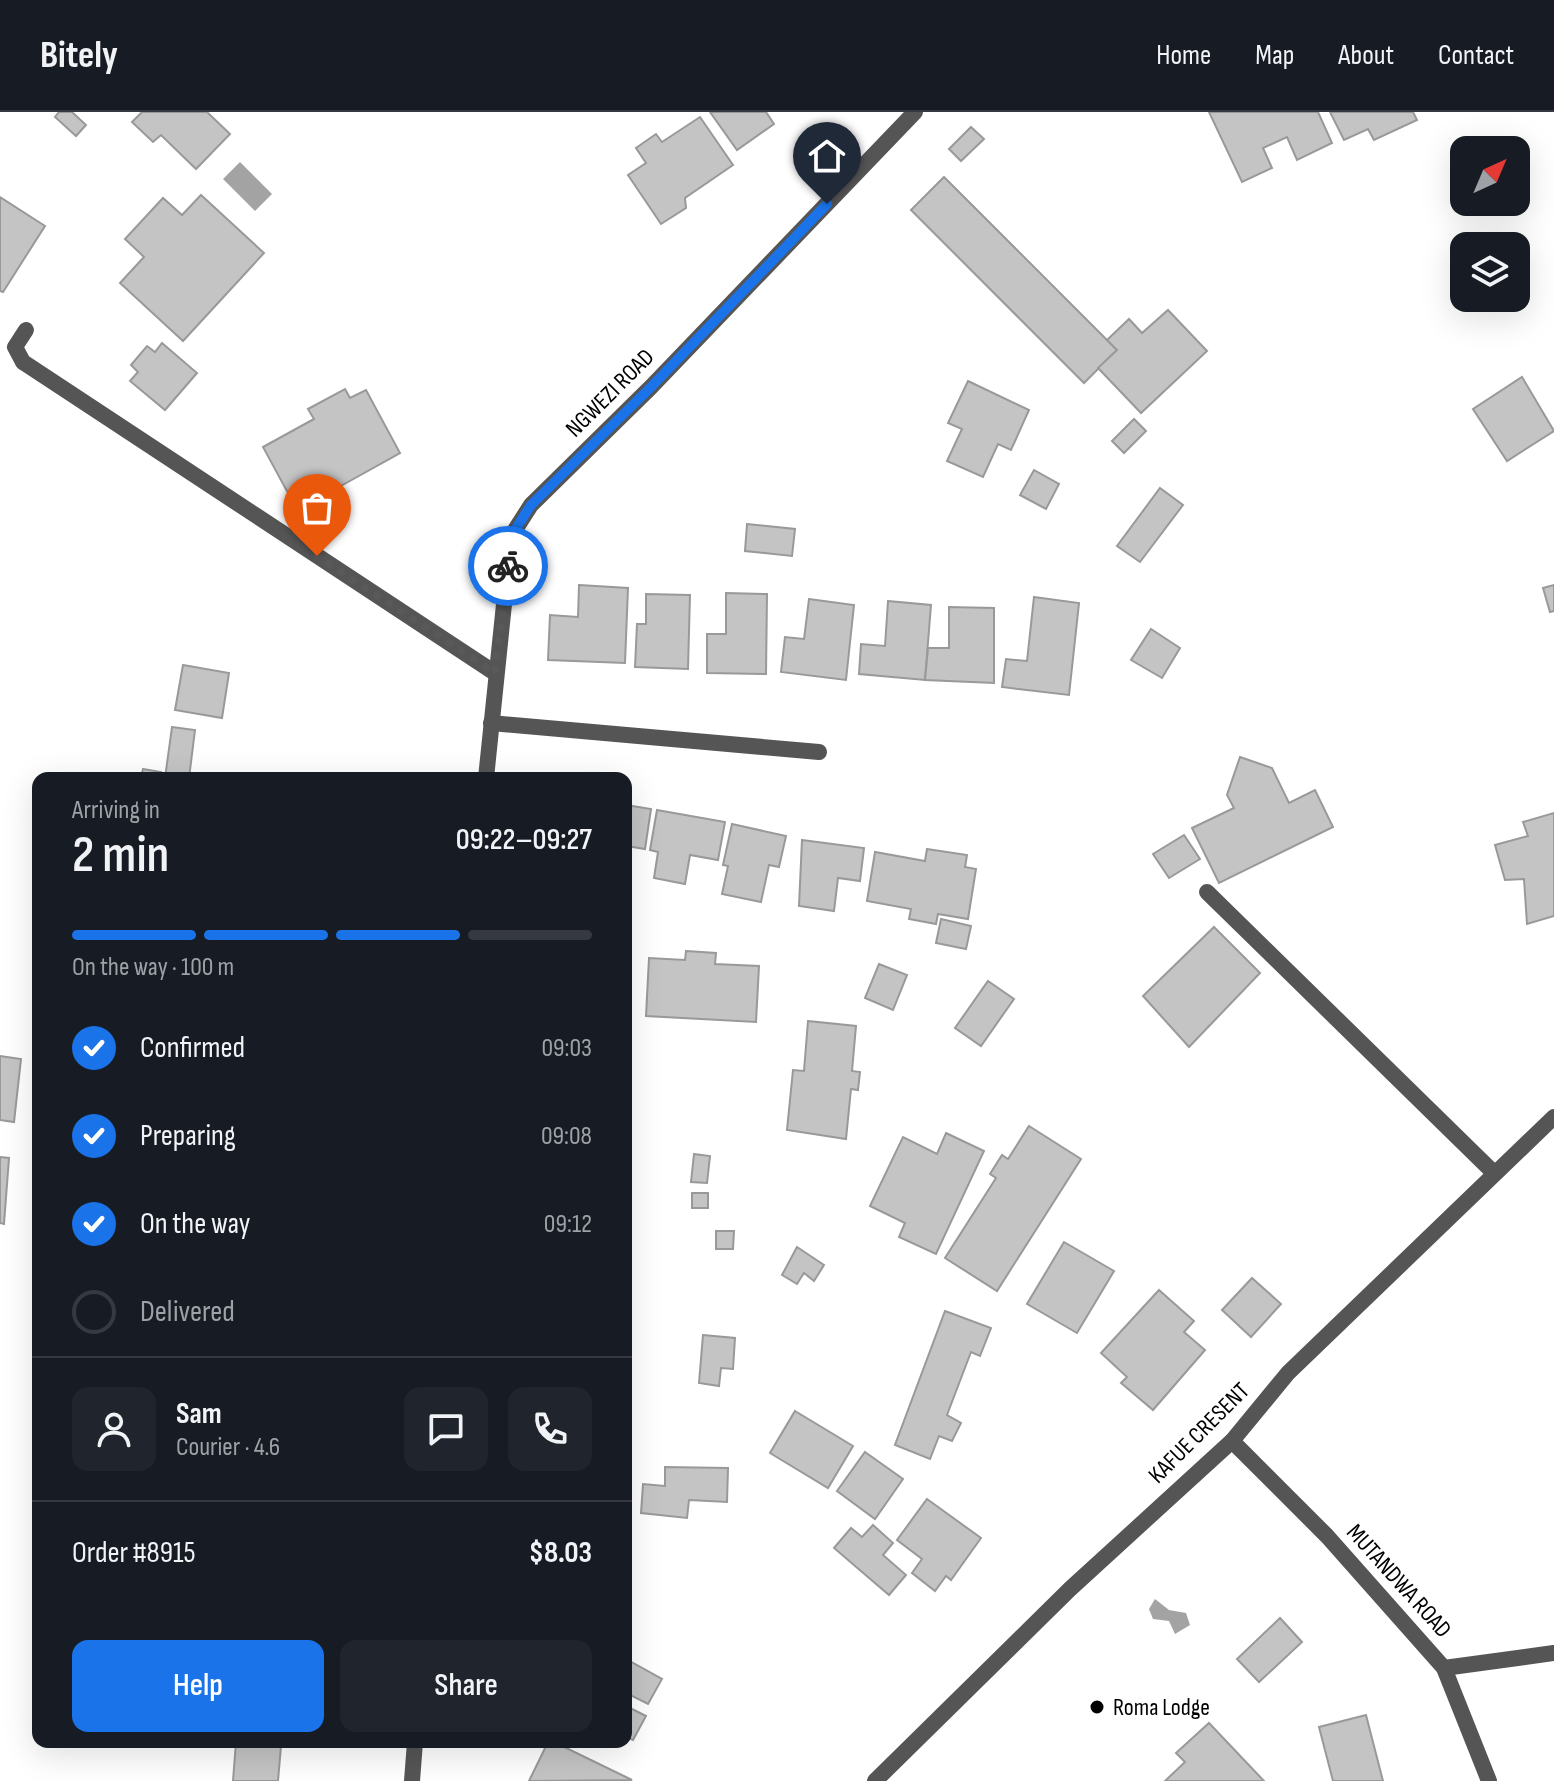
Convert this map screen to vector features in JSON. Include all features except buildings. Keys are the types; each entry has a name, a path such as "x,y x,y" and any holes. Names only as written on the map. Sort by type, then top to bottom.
{"street":[{"name":"NGWEZI ROAD","path":"487,772 509,556 515,530 531,505 651,387 915,112"},
{"path":"26,330 15,347 23,362 495,673"},
{"path":"491,723 819,752"},
{"path":"1207,892 1493,1172"},
{"name":"KAFUE CRESENT","path":"875,1781 1070,1589 1232,1441 1288,1373 1493,1172 1554,1117"},
{"name":"MUTANDWA ROAD","path":"1232,1441 1327,1536 1444,1668 1489,1781"},
{"path":"1444,1668 1554,1653"},
{"path":"412,1781 415,1748"}],"shaded area":[{"path":"240,162 272,194 255,211 223,179"},
{"path":"1155,1599 1169,1610 1186,1613 1190,1625 1175,1634 1169,1621 1153,1619 1149,1609"}],"way so far":[{"path":"317,556 495,673 508,566"}],"place":[{"name":"Roma Lodge","path":"1097,1707"}],"route":[{"path":"508,566 515,530 531,505 651,387 827,204"}]}
